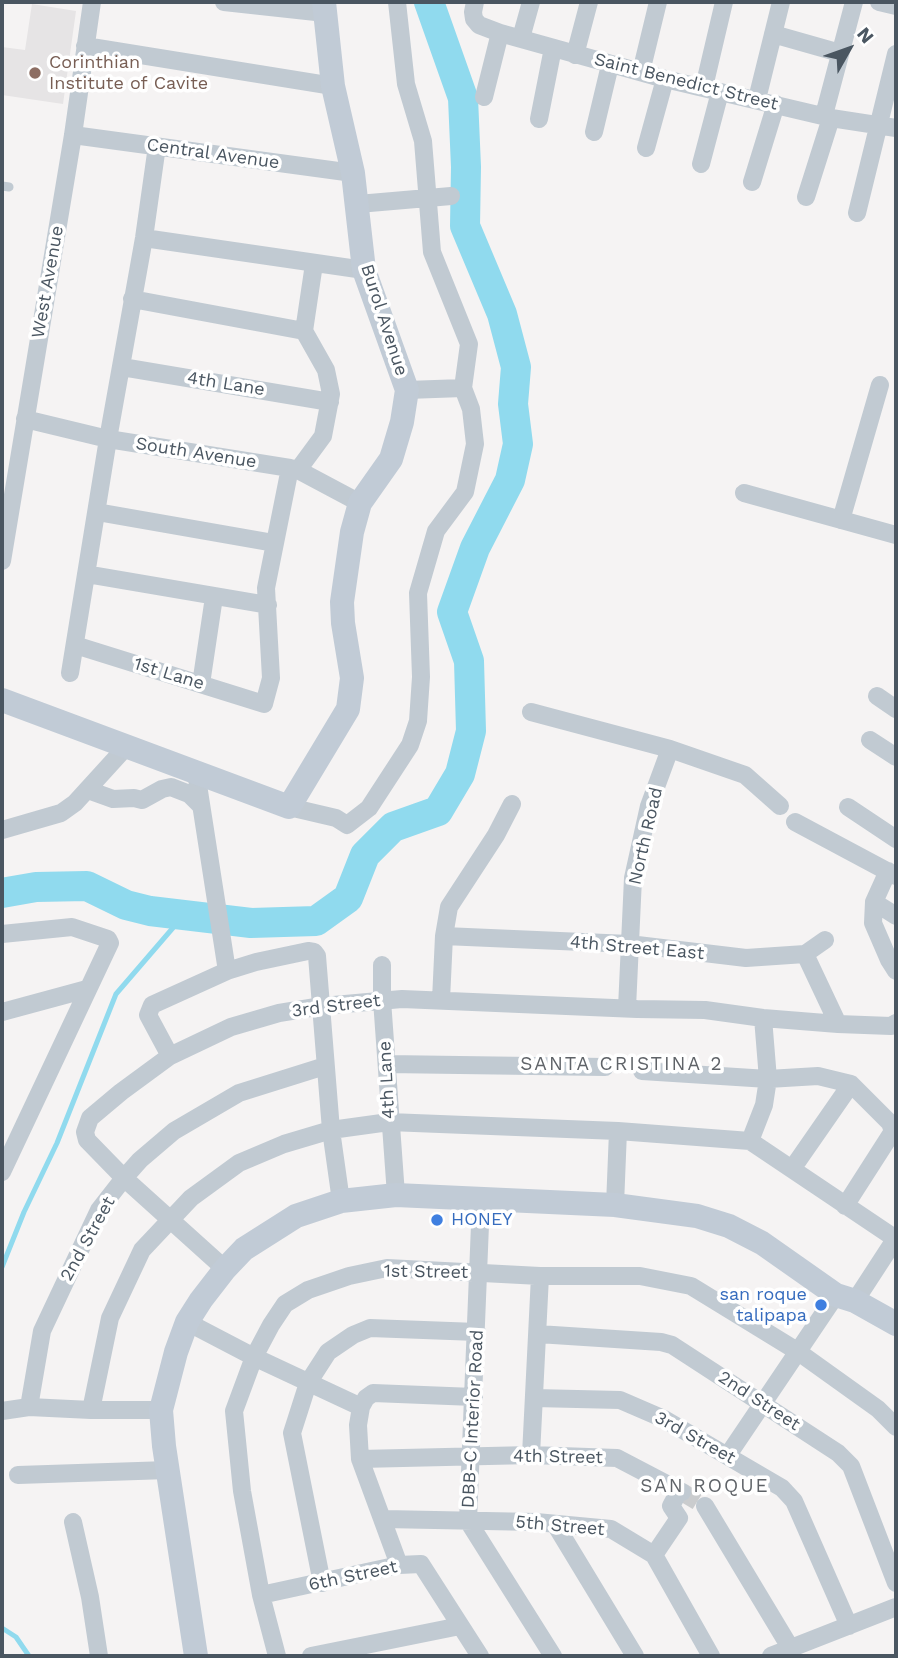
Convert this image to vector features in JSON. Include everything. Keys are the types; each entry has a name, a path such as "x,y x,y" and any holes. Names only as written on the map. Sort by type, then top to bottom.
{"street":[{"name":"West Avenue","path":"2,561 73,135 92,2"},
{"path":"224,2 325,7"},
{"path":"2,700 289,807 336,818 347,825 369,808 410,745 418,721 421,677 418,593 436,531 465,492 475,444 471,408 463,388 469,344 432,252 424,141 406,84 397,2"},
{"name":"Saint Benedict Street","path":"475,2 474,19 479,25 500,33 665,79 827,116 888,126"},
{"path":"521,38 531,2"},
{"path":"575,55 589,2"},
{"path":"641,72 658,2"},
{"path":"701,164 724,2"},
{"path":"757,99 781,2"},
{"path":"806,197 854,2"},
{"path":"879,2 896,6"},
{"name":"Burol Avenue","path":"289,807 348,709 352,678 342,602 352,533 360,503 391,459 402,422 407,390 364,270 354,173 333,86 325,7"},
{"path":"484,97 500,33"},
{"path":"773,34 840,53"},
{"path":"85,47 333,86"},
{"path":"539,119 553,48"},
{"path":"857,213 888,126 896,54"},
{"path":"594,132 610,65"},
{"path":"646,148 665,79"},
{"path":"752,182 776,104"},
{"name":"Central Avenue","path":"73,135 354,173"},
{"path":"70,673 144,238 157,146"},
{"path":"358,204 452,196"},
{"path":"144,238 364,270"},
{"path":"86,574 268,605 265,588 294,469 312,454 323,436 330,402 326,370 304,331 314,264"},
{"path":"132,299 304,331"},
{"name":"4th Lane","path":"122,367 330,402"},
{"path":"841,520 880,385"},
{"path":"407,390 463,388"},
{"name":"South Avenue","path":"25,419 108,439 294,469 360,503"},
{"path":"744,493 896,536"},
{"path":"97,512 274,543"},
{"path":"201,684 214,597"},
{"name":"1st Lane","path":"75,645 263,704 271,678 268,605"},
{"path":"877,696 896,709"},
{"path":"531,712 670,749 745,775 780,806"},
{"path":"870,740 896,757"},
{"path":"2,830 61,813 88,790 126,747"},
{"name":"North Road","path":"627,1008 633,878 649,806 670,749"},
{"path":"196,772 227,971"},
{"path":"88,790 113,799 142,800 171,787 190,794 201,806"},
{"path":"441,1000 444,936 449,907 496,835 512,804"},
{"path":"848,807 896,839"},
{"path":"795,822 892,874 874,902 873,923 896,971"},
{"path":"874,902 896,916"},
{"path":"2,934 72,927 108,939 110,945 2,1172"},
{"name":"4th Street East","path":"444,936 629,944 746,958 805,954"},
{"path":"825,940 805,954 838,1024"},
{"path":"170,1056 148,1015 152,1005 227,971 309,951 317,956 331,1130 341,1201"},
{"name":"4th Lane","path":"382,965 382,1000 396,1195"},
{"path":"2,1012 87,989"},
{"name":"3rd Street","path":"124,1178 87,1140 85,1132 90,1118 170,1056 231,1027 279,1013 382,1000 441,1000 705,1010 838,1024 891,1026 896,1023"},
{"path":"750,1141 764,1105 768,1079 763,1018"},
{"path":"387,1064 605,1067"},
{"name":"2nd Street","path":"29,1407 42,1331 99,1210 124,1178 140,1160 174,1131 239,1093 325,1066"},
{"path":"642,1071 768,1079 818,1076 851,1084 890,1124 893,1131 845,1206"},
{"path":"792,1169 851,1084"},
{"path":"91,1410 110,1318 142,1250 191,1199 239,1163 284,1144 331,1130 390,1122 618,1131 750,1141 896,1238 797,1351 728,1455"},
{"path":"615,1205 618,1131"},
{"path":"124,1178 225,1269"},
{"path":"196,1656 161,1410 187,1322 225,1269 244,1249 296,1216 341,1201 396,1195 615,1205 697,1216 729,1226 762,1243 846,1298 896,1324"},
{"name":"DBB-C Interior Road","path":"481,1200 468,1521 553,1656"},
{"name":"1st Street","path":"277,1656 261,1595 242,1491 234,1411 254,1357 285,1304 308,1290 349,1276 387,1268 540,1276 640,1276 691,1286 797,1351 878,1409 896,1427"},
{"path":"531,1455 540,1276"},
{"path":"187,1322 254,1357 360,1406"},
{"path":"322,1583 292,1433 308,1383 328,1352 370,1328 477,1332"},
{"name":"2nd Street","path":"537,1334 672,1345 838,1453 850,1466 896,1583"},
{"path":"399,1565 360,1459 360,1406 373,1393 474,1397"},
{"name":"3rd Street","path":"534,1398 621,1400 664,1419 782,1488 794,1501 849,1626"},
{"path":"2,1411 29,1407 161,1410"},
{"name":"4th Street","path":"360,1459 531,1455 617,1458 680,1492 671,1506 679,1518 654,1555"},
{"path":"18,1475 168,1470"},
{"path":"705,1506 791,1649"},
{"name":"5th Street","path":"384,1519 555,1524 611,1529 654,1555 711,1656"},
{"path":"73,1522 90,1597 99,1656"},
{"path":"555,1524 635,1656"},
{"name":"6th Street","path":"261,1595 418,1563 423,1566 480,1656"},
{"path":"771,1656 896,1607"},
{"path":"311,1656 460,1626"}],"shaded area":[{"name":"Corinthian Institute of Cavite","path":"32,4 76,11 63,104 2,95 2,47 25,50"}],"waterway":[{"path":"2,893 36,887 87,886 126,905 150,911 251,923 316,921 348,898 365,855 393,827 438,811 460,774 471,731 469,661 452,612 475,548 510,480 518,444 513,404 516,367 502,314 465,226 463,98 429,2"},
{"path":"2,1267 24,1212 57,1143 116,994 186,916"},
{"path":"2,1628 16,1637 29,1656"}],"tunnel":[{"path":"682,1492 705,1506"}],"place":[{"name":"Corinthian Institute of Cavite","path":"35,73"},
{"name":"HONEY","path":"437,1220"},
{"name":"san roque talipapa","path":"821,1305"}],"district":[{"name":"SANTA CRISTINA 2","path":"622,1064"},
{"name":"SAN ROQUE","path":"705,1486"}]}
